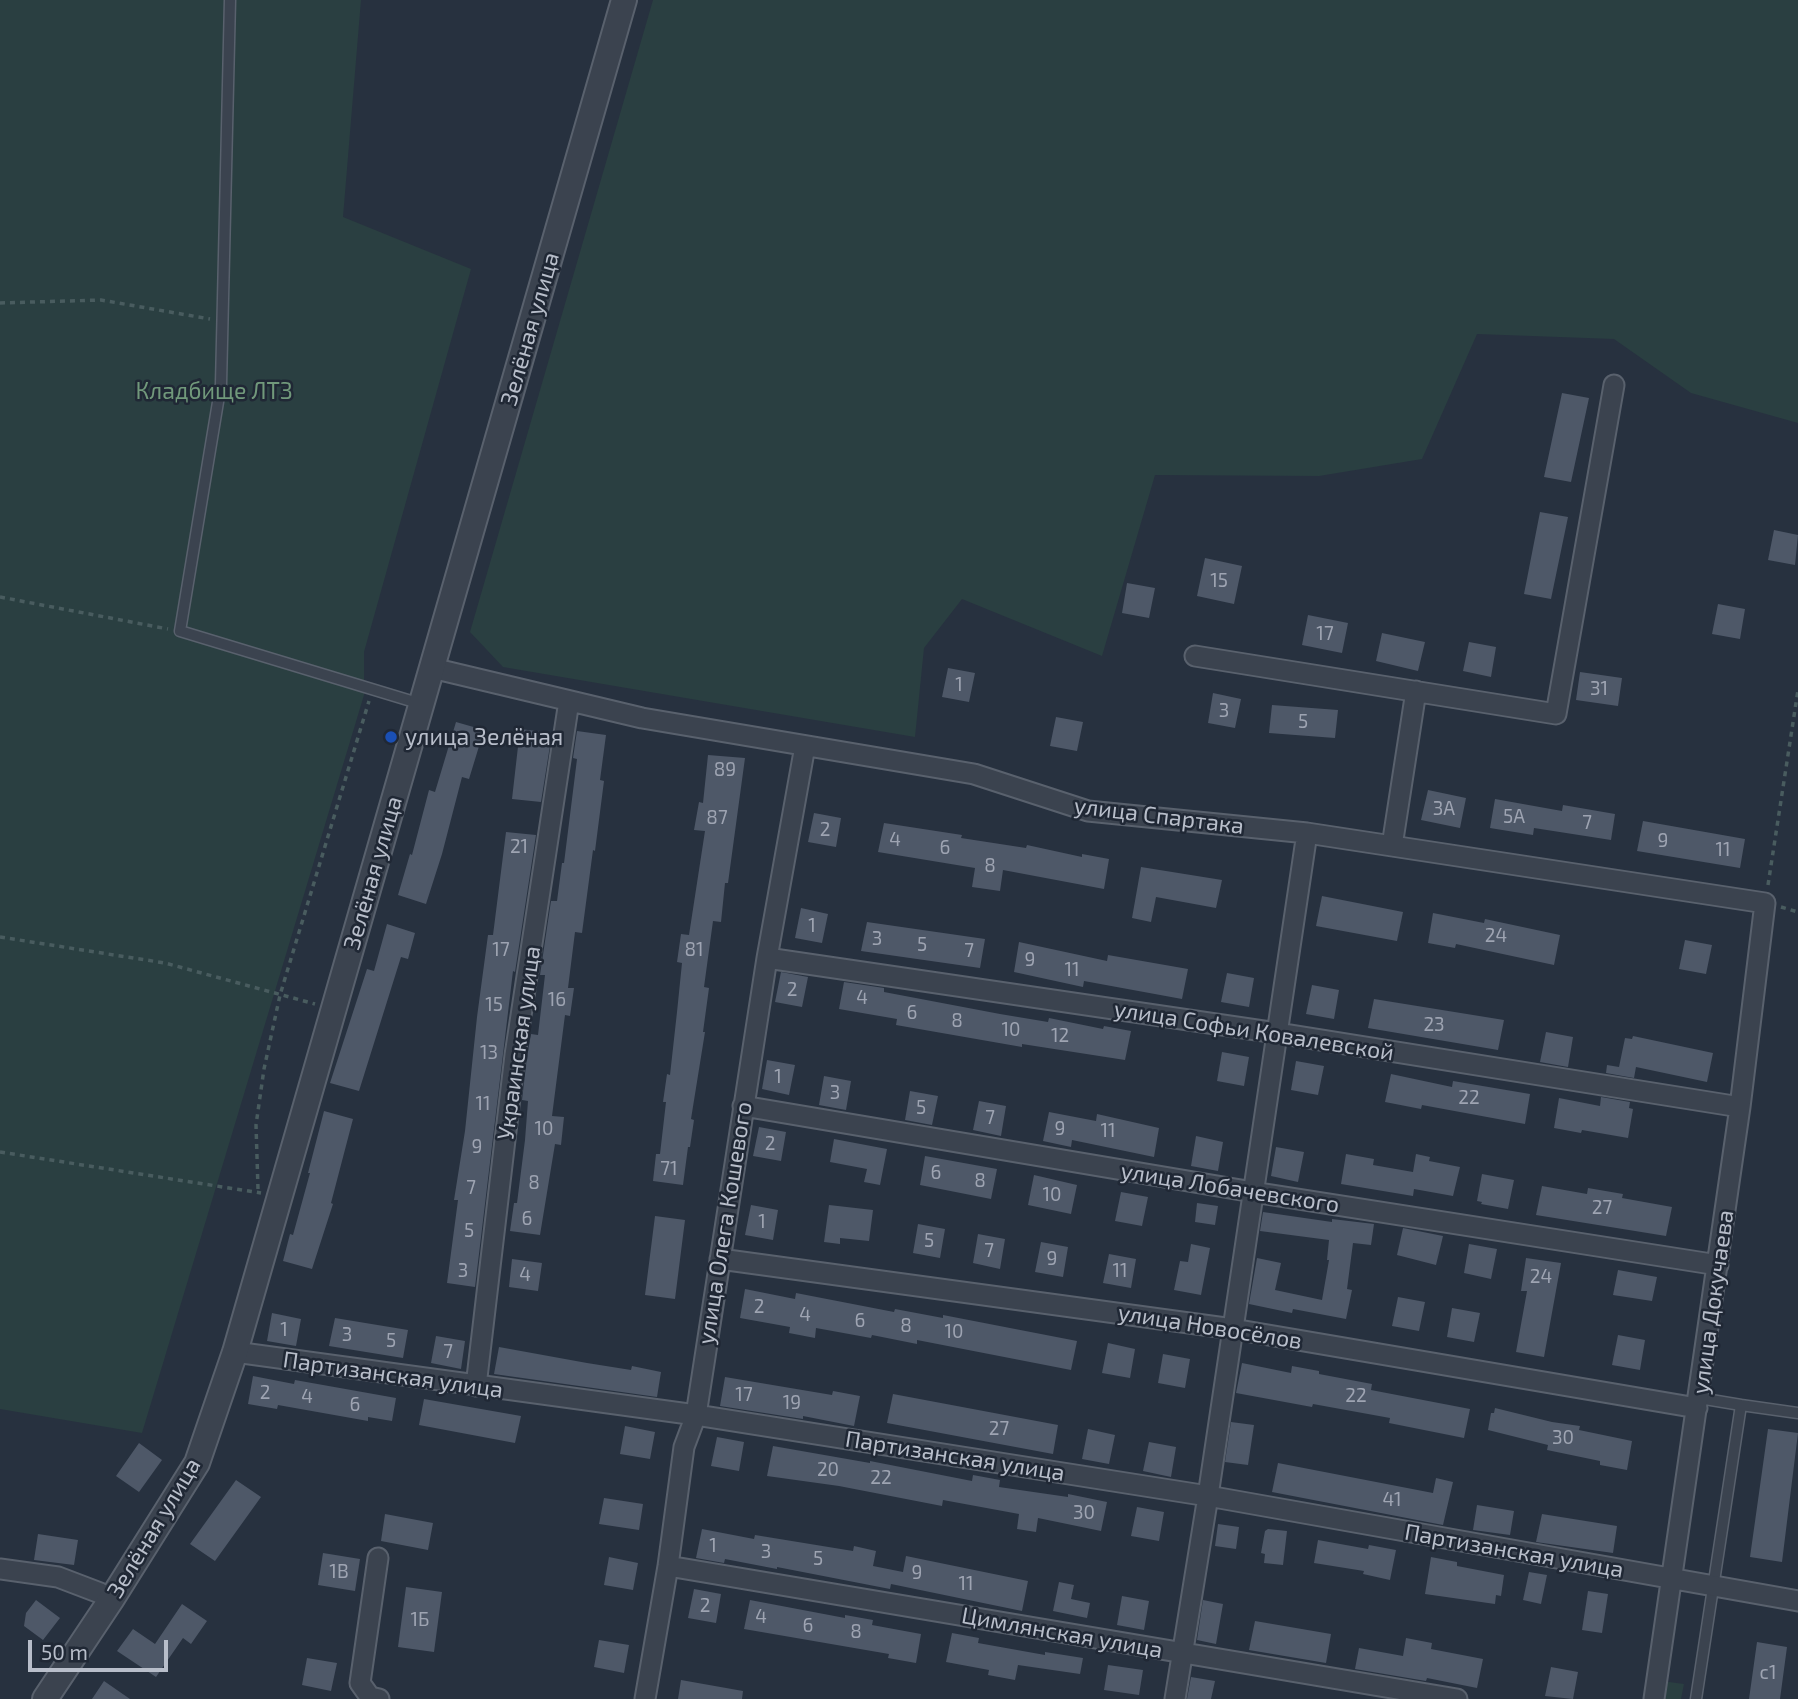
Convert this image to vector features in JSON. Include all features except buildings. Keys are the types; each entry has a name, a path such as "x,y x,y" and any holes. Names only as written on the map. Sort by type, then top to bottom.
{"street":[{"name":"Зелёная улица","path":"45,1699 197,1463 235,1353 270,1194 334,1009 622,6"},
{"path":"1195,656 1556,714 1614,385"},
{"name":"улица Спартака","path":"432,668 642,718 974,774 1088,811 1307,833 1765,903"},
{"path":"1392,846 1416,691"},
{"name":"Украинская улица","path":"476,1386 516,1055 569,701"},
{"name":"улица Олега Кошевого","path":"645,1699 668,1566 684,1447 696,1415 767,958 805,746"},
{"path":"1175,1699 1307,833"},
{"name":"улица Докучаева","path":"1654,1699 1718,1265 1765,903"},
{"name":"улица Софьи Ковалевской","path":"767,958 1277,1033 1740,1107"},
{"name":"улица Лобачевского","path":"743,1106 1253,1192 1718,1265"},
{"name":"улица Новосёлов","path":"720,1259 1233,1329 1698,1403"},
{"name":"Партизанская улица","path":"235,1353 696,1415 1208,1496 1798,1601"},
{"path":"379,1558 360,1684 370,1697 379,1699"},
{"name":"Цимлянская улица","path":"668,1566 1457,1699"},
{"path":"0,1569 58,1577 111,1600"}],"lane":[{"path":"230,0 221,384 180,631 421,705"},
{"path":"1698,1403 1741,1405 1798,1413"},
{"path":"1696,1699 1741,1405"}],"path":[{"path":"0,303 101,300 223,321"},
{"path":"0,597 180,631"},
{"path":"0,1152 270,1194 256,1125 264,1069 280,995 372,690"},
{"path":"1765,903 1798,690"},
{"path":"0,937 165,963 334,1009"}],"green space":[{"name":"Кладбище ЛТЗ","path":"0,0 361,0 343,217 471,269 364,652 364,695 142,1433 0,1409"},
{"path":"653,0 1798,0 1798,423 1691,393 1614,339 1477,334 1422,459 1319,476 1155,475 1102,656 962,599 924,648 915,737 503,667 470,632"},
{"path":"1662,1681 1684,1684 1681,1699 1659,1699"}],"place":[{"name":"улица Зелёная","path":"391,737"}]}
